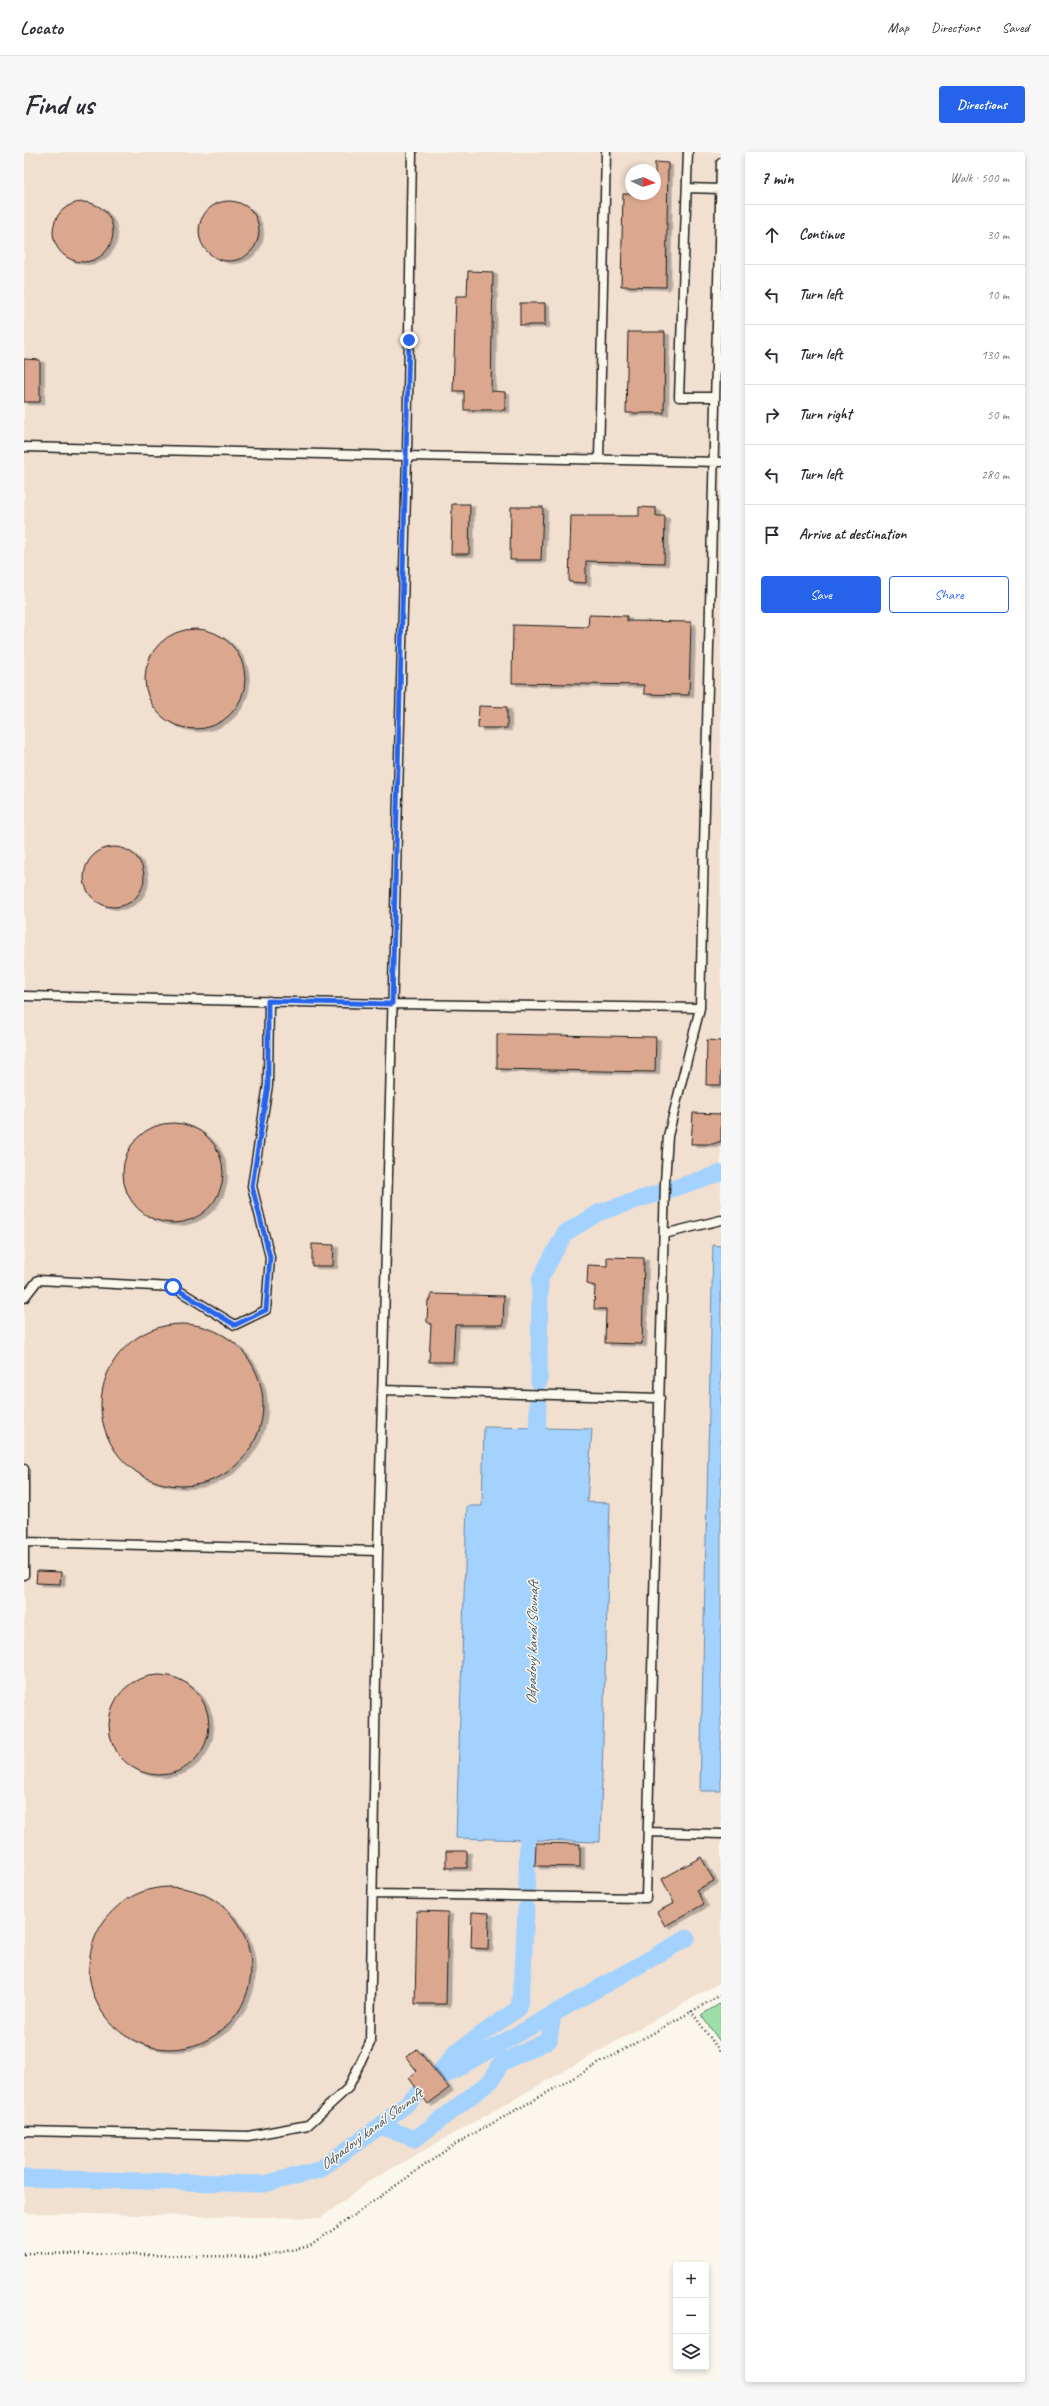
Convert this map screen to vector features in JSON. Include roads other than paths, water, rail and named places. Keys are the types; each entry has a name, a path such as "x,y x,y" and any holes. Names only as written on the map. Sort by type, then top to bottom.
{"lane":[{"path":"24,2131 248,2136 308,2125 348,2088 370,2043 378,1551 407,456 412,152"},
{"path":"598,459 606,152"},
{"path":"688,152 679,397 716,397"},
{"path":"373,1894 646,1898 665,1182 668,1136 700,1008 718,462 716,397 721,163"},
{"path":"687,188 720,189"},
{"path":"24,447 718,462"},
{"path":"24,996 392,1004 700,1008"},
{"path":"24,1298 38,1280 173,1287 235,1325 266,1310 270,1257 252,1186 268,1085 268,1001"},
{"path":"664,1234 721,1220"},
{"path":"382,1390 660,1398"},
{"path":"24,1469 24,1575"},
{"path":"24,1542 378,1551"},
{"path":"648,1832 721,1834"}],"water":[{"path":"713,1245 721,1246 721,1791 700,1791"},
{"path":"484,1427 592,1429 587,1502 610,1503 600,1842 456,1838 467,1506 482,1506"}],"waterway":[{"name":"Odpadový kanál Slovnaft","path":"539,1382 540,1279 565,1233 600,1212 721,1173"},
{"name":"Odpadový kanál Slovnaft","path":"537,1451 538,1401"},
{"name":"Odpadový kanál Slovnaft","path":"527,1886 528,1817"},
{"name":"Odpadový kanál Slovnaft","path":"24,2178 264,2184 319,2170 380,2126 431,2083 456,2052 519,2008 523,1971 526,1909"},
{"path":"440,2078 687,1938"},
{"path":"380,2126 415,2139 492,2080 501,2063 549,2040 553,2014"}]}
